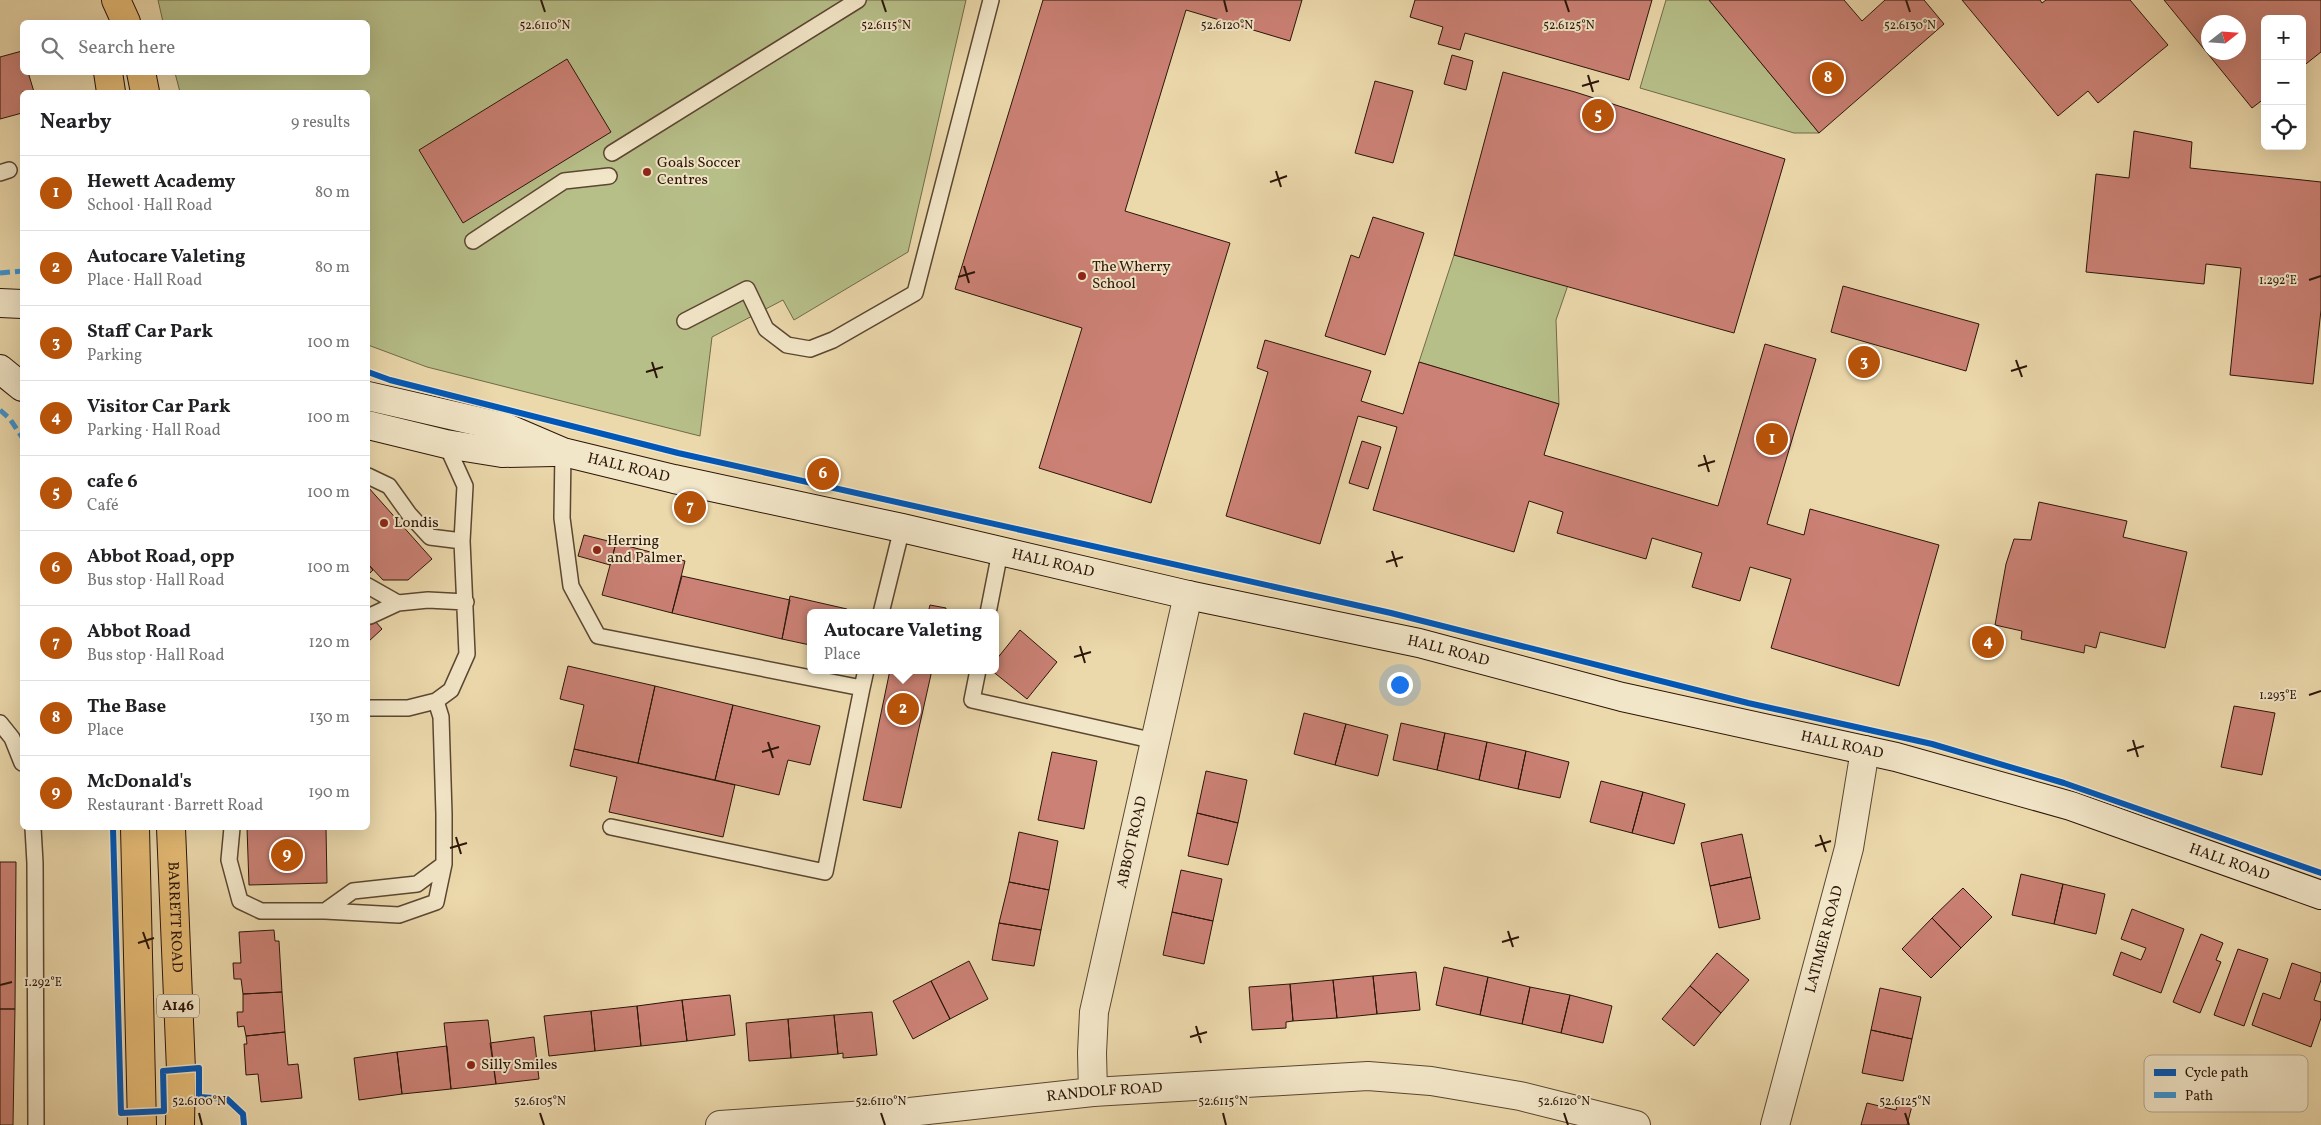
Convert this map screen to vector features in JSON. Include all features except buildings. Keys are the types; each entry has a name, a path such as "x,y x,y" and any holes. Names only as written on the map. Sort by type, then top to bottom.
{"highway":[{"path":"105,20 107,0"},
{"path":"116,0 125,20"},
{"path":"108,75 111,90"},
{"path":"142,75 145,90"},
{"name":"A146","path":"135,830 142,1125"},
{"name":"BARRETT ROAD","path":"171,830 181,1070 180,1125"}],"street":[{"path":"0,304 20,304"},
{"path":"0,369 20,385"},
{"name":"HALL ROAD","path":"370,396 507,428 563,452 674,479 902,528 1188,595 1419,643 1622,697 1865,750 1962,774 2071,806 2321,895"},
{"name":"HALL ROAD","path":"370,425 446,444 502,453 563,452"},
{"name":"ABBOT ROAD","path":"1093,1092 1094,1012 1188,595"},
{"name":"LATIMER ROAD","path":"1775,1125 1849,848 1865,750"},
{"name":"RANDOLF ROAD","path":"720,1125 910,1112 1093,1092 1368,1076 1432,1081 1520,1096 1636,1125"}],"lane":[{"path":"612,153 858,0"},
{"path":"685,321 747,289 766,329 786,345 810,349 833,340 914,293 991,0"},
{"path":"473,241 564,181 609,176"},
{"path":"370,708 408,708 436,701 452,690 467,654 462,541 465,486 446,444"},
{"path":"563,452 562,518 571,586 598,636 862,688"},
{"path":"370,477 389,486 409,514 430,538 462,541"},
{"path":"882,609 902,528"},
{"path":"989,609 1000,552"},
{"path":"370,590 398,603"},
{"path":"370,616 398,603 428,600 466,602"},
{"path":"611,827 825,872 865,674"},
{"path":"977,674 972,700 1154,740"},
{"path":"232,830 229,860 240,901 261,911 325,911 399,915 436,902 444,864 441,717 436,701"},
{"path":"0,723 12,738 20,758"},
{"path":"33,830 35,863 36,1125"},
{"path":"325,911 352,890 417,884 444,864"}],"green space":[{"name":"Goals Soccer Centres","path":"158,0 966,0 908,252 794,320 783,300 712,337 700,436 427,367 370,346 370,90 179,90 176,75 370,75 370,20 163,20"},
{"path":"1666,0 1709,0 1819,133 1794,133 1640,88"},
{"path":"1454,255 1568,285 1556,320 1559,404 1419,362"}],"marked path":[{"path":"0,273 20,271"},
{"path":"0,410 10,419 20,434"}],"cycle path":[{"path":"370,373 390,380 678,453 1391,613 1748,703 1932,744 2064,783 2321,873"},
{"path":"113,830 121,1113 164,1111 163,1071 199,1068 199,1097 227,1099 243,1114 244,1125"}],"place":[{"name":"The Base","path":"1828,78"},
{"name":"cafe 6","path":"1598,115"},
{"name":"Goals Soccer Centres","path":"647,172"},
{"name":"The Wherry School","path":"1082,276"},
{"name":"Staff Car Park","path":"1864,362"},
{"name":"Hewett Academy","path":"1772,439"},
{"name":"Abbot Road, opp","path":"823,474"},
{"name":"Abbot Road","path":"690,507"},
{"name":"Londis","path":"384,523"},
{"name":"Herring and Palmer","path":"597,550"},
{"name":"Visitor Car Park","path":"1988,642"},
{"name":"Autocare Valeting","path":"903,709"},
{"name":"McDonald's","path":"287,855"},
{"name":"Silly Smiles","path":"471,1065"}]}
